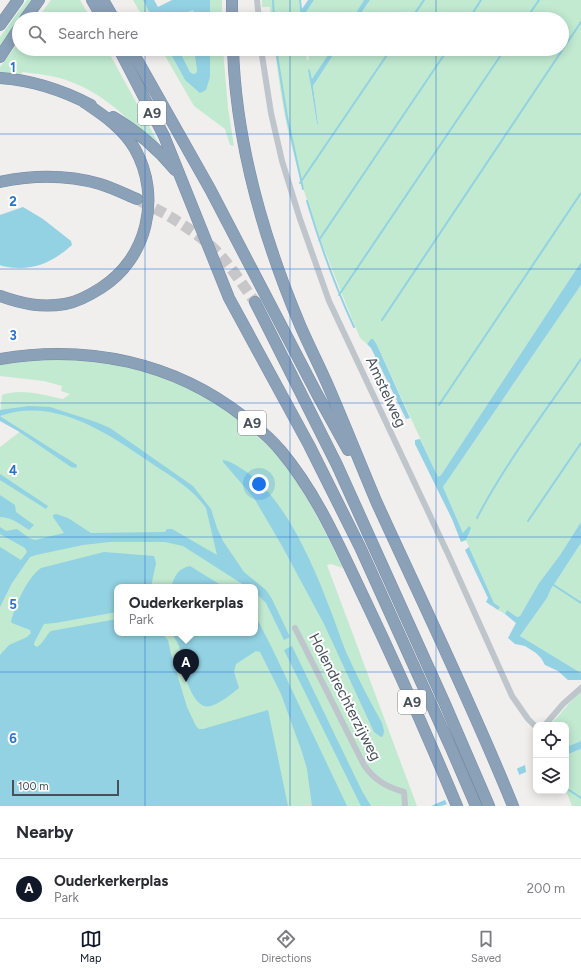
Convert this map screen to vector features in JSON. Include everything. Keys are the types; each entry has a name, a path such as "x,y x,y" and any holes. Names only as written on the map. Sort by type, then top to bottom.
{"highway":[{"path":"0,25 18,0"},
{"path":"30,12 39,0"},
{"path":"92,0 99,12"},
{"path":"103,0 110,12"},
{"path":"232,0 232,12"},
{"path":"0,57 12,39"},
{"name":"A9","path":"124,56 164,136 229,298 309,445 456,745 488,804"},
{"name":"A9","path":"135,56 210,189 317,394 376,499"},
{"name":"A9","path":"233,56 239,114 246,153 266,236 300,326 329,388 376,499 482,734 512,806"},
{"name":"A9","path":"0,78 20,80 54,88 113,117 137,132 156,148 181,178"},
{"name":"A9","path":"0,296 15,302 41,306 67,304 80,300 107,285 120,274 139,247 147,218 148,200 147,182 143,168 134,148 122,132 111,121 84,102"},
{"path":"0,182 22,178 70,178 100,184 137,199"},
{"name":"A9","path":"255,302 337,465 402,607 456,745 476,806"},
{"name":"A9","path":"0,358 59,353 106,357 139,364 193,384 220,399 256,426 281,450 309,490 322,512 390,650 457,806"}],"street":[{"path":"257,0 258,12"},
{"name":"Amstelweg","path":"262,56 271,113 282,161 300,219 329,301 455,569 512,696 533,724"},
{"name":"Holendrechterzijweg","path":"295,628 364,765 376,779 404,792 405,806"},
{"path":"548,722 563,704 579,690"}],"green space":[{"path":"27,0 37,0 29,12 18,12"},
{"path":"51,0 80,0 87,12 42,12"},
{"path":"133,0 143,0 149,12 140,12"},
{"path":"210,0 222,0 222,12 210,12"},
{"path":"262,0 299,0 300,12 270,12 270,7 262,7"},
{"path":"314,0 364,0 356,12 306,12"},
{"path":"370,0 581,0 581,262 441,475 438,477 377,345 371,339 367,344 360,338 323,246 299,175 282,100 276,56 306,56 307,60 309,60 308,56 327,56 312,80 310,70 310,83 317,124 313,86 332,56 569,56 569,12 362,12"},
{"path":"12,21 12,36 0,52 0,37"},
{"path":"12,51 12,56 111,56 162,150 129,119 94,93 66,80 23,72 19,85 0,84 0,67"},
{"path":"165,56 172,56 185,80 210,77 210,56 224,56 228,108 234,146 230,145 225,129 194,106"},
{"path":"182,56 195,56 197,71 193,74 190,72"},
{"path":"581,285 581,522 560,555 539,583 520,616 517,617 507,610 505,614 498,610 500,607 494,603 466,540 467,535 463,533 443,487"},
{"path":"36,360 105,362 132,368 181,385 212,401 241,420 276,454 297,482 321,524 343,568 331,564 327,565 417,806 0,806 0,447 22,430 0,416 2,395 25,392 63,399 70,394 61,391 62,386 44,381 0,376 0,365"},
{"path":"581,543 581,673 520,636 547,598 551,589"},
{"path":"581,691 581,741 569,746 569,722 553,722"},
{"path":"581,749 581,806 572,806 567,794 569,794 569,754"}],"water":[{"path":"143,0 154,0 158,7 172,0 210,0 210,12 193,12 193,10 189,12 149,12"},
{"path":"299,0 301,0 302,9 308,0 314,0 306,12 300,12"},
{"path":"364,0 370,0 362,12 356,12"},
{"path":"172,56 182,56 190,72 193,74 197,71 195,56 210,56 210,77 206,90 200,93 185,80"},
{"path":"327,56 332,56 313,86 318,124 308,69 310,70 312,79"},
{"path":"23,207 43,219 71,241 72,245 48,262 40,265 22,268 2,266 0,265 0,215"},
{"path":"581,262 581,285 443,487 463,533 469,526 471,528 466,540 461,542 452,519 415,444 415,440 420,439 438,477 441,475"},
{"path":"371,339 373,339 377,345 410,418 406,419 371,348 367,344"},
{"path":"29,406 50,407 96,422 110,428 193,486 211,509 223,541 244,572 266,590 272,599 290,637 284,640 266,603 258,595 258,584 242,584 183,546 165,542 110,542 83,545 30,557 12,583 0,607 0,547 21,560 27,552 25,548 0,534 0,527 6,531 17,529 29,538 35,540 64,533 53,517 53,515 56,514 68,518 91,533 165,532 167,529 172,529 217,555 206,508 195,495 182,484 119,442 82,422 62,415 42,411 21,411 0,416 0,410"},
{"path":"0,416 77,465 76,468 71,467 18,431 0,421"},
{"path":"223,460 228,461 242,469 257,481 284,513 306,552 315,572 346,652 382,723 384,731 383,736 381,737 374,732 324,624 282,546 254,498 223,462"},
{"path":"0,474 48,506 46,509 0,480"},
{"path":"0,495 15,505 16,512 34,525 29,530 19,523 4,517 0,517"},
{"path":"581,522 581,543 551,589 547,598 520,636 581,673 581,680 568,680 558,671 545,665 536,653 525,646 515,644 508,638 516,623 505,614 507,610 517,617 520,616 539,583 560,555"},
{"path":"469,547 494,603 500,607 498,610 486,602 488,598 465,550"},
{"path":"104,552 154,556 156,563 152,584 114,584 114,613 44,624 34,645 37,647 51,631 114,620 114,636 164,636 168,640 187,707 199,729 268,710 288,806 0,806 0,655 9,645 27,637 31,633 30,630 11,622 15,608 26,585 41,568"},
{"path":"190,566 219,584 172,584 179,571"},
{"path":"258,621 347,806 312,806 307,769 302,752 281,694 260,652 256,651 236,664 234,672 239,688 218,703 211,706 205,706 195,698 191,692 183,670 179,646 173,636 258,636"},
{"path":"292,646 362,791 371,806 361,806 360,804 284,650"},
{"path":"581,741 581,749 569,754 569,746"},
{"path":"525,765 526,772 461,800 441,806 431,806"}],"pier":[{"path":"516,766 520,777 462,802 447,805 444,797"}],"waterway":[{"path":"273,0 274,12"},
{"path":"416,12 424,0"},
{"path":"473,12 481,0"},
{"path":"531,12 539,0"},
{"path":"569,40 581,22"},
{"path":"277,56 287,117 303,189"},
{"path":"300,183 386,56"},
{"path":"319,240 443,56"},
{"path":"339,295 500,56"},
{"path":"382,320 558,56"},
{"path":"439,405 581,193"},
{"path":"307,201 328,265 354,327"},
{"path":"477,518 488,497 513,457 581,359"},
{"path":"528,521 581,443"},
{"path":"552,584 581,603"},
{"path":"569,790 581,798"}],"tunnel":[{"path":"140,201 177,221 217,251 255,302"}],"place":[{"name":"Ouderkerkerplas","path":"186,682"}]}
